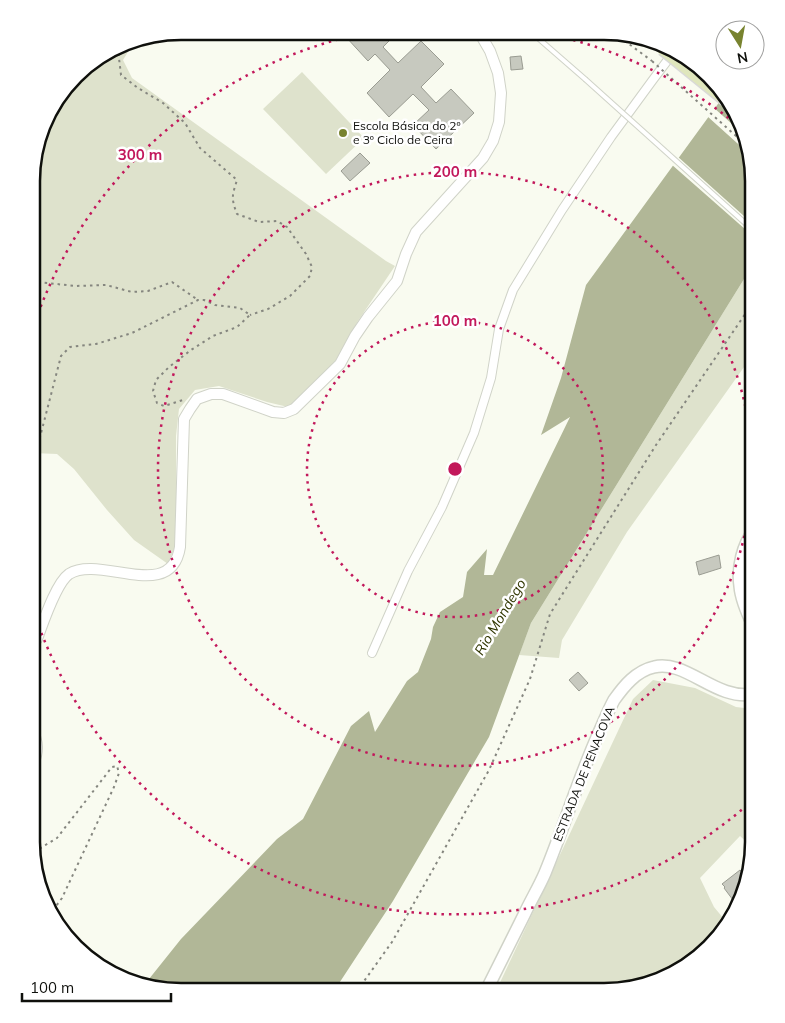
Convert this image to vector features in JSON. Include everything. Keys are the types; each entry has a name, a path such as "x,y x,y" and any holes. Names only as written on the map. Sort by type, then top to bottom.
{"main road":[{"path":"680,63 707,85"},
{"path":"745,544 740,571 740,586 745,605"},
{"name":"ESTRADA DE PENACOVA","path":"490,983 545,874 589,756 614,701 632,678 642,671 665,666 676,668 735,695 745,696"}],"street":[{"path":"40,632 58,588 68,575 79,569 92,568 149,576 161,573 172,566 178,557 180,547 184,419 197,399 211,394 223,394 273,412 284,413 294,410 340,364 368,317 397,281 416,232 483,158 493,141 499,122 501,93 498,73 490,51 483,40"},
{"path":"372,653 408,570 442,506 474,433 491,378 499,329 513,290 562,210 617,129 670,57"}],"lane":[{"path":"540,40 745,223"}],"path":[{"path":"627,42 652,61 739,138"},
{"path":"119,55 121,75 163,103 184,123 200,148 237,180 232,202 237,214 259,222 277,221 287,228 306,254 312,267 310,276 290,296 268,309 250,315 237,327 214,336 191,350 169,366 156,380 154,391 157,404 164,406 182,400 196,402"},
{"path":"40,282 75,286 106,285 132,292 148,292 172,282 198,300"},
{"path":"40,436 60,356 70,347 96,344 132,334 198,300 204,300 215,305 240,308 250,315"},
{"path":"363,983 392,942 489,770 530,679 550,614 656,445 745,315"},
{"path":"40,848 57,838 112,767 117,766 119,773 114,788 62,898 56,906"}],"shaded area":[{"path":"129,50 123,60 132,78 395,266 358,321 336,360 301,399 288,407 219,386 195,390 179,409 176,436 176,544 168,564 134,540 74,469 57,454 40,453 41,163 51,127 59,110 75,88 95,69"},
{"path":"302,72 364,138 326,174 263,109"},
{"path":"745,277 745,366 627,532 562,640 559,658 519,655 531,623"},
{"path":"653,680 695,688 736,707 745,708 745,841 740,836 700,878 714,907 723,917 710,935 697,948 682,959 649,976 622,982 604,983 500,983 633,699"}],"water":[{"name":"Rio Mondego","path":"720,101 738,136 744,163 745,277 531,623 489,737 393,901 339,983 181,983 149,979 181,939 277,839 303,819 351,726 369,711 375,732 407,681 418,672 440,612 463,597 467,572 487,549 484,575 493,575 570,417 541,435 561,378 586,285"}],"pier":[{"path":"713,107 733,125 740,146 707,116"},
{"path":"677,156 745,217 745,229 671,164"}],"building":[{"path":"349,40 390,40 383,47 398,63 421,41 444,64 421,87 436,103 451,89 474,113 436,149 413,125 429,110 413,94 389,117 367,93 390,70 375,54 368,61"},
{"path":"521,56 523,69 511,70 510,57"},
{"path":"360,153 370,163 350,181 341,171"},
{"path":"719,555 721,568 699,575 696,562"},
{"path":"578,672 588,683 579,691 569,680"},
{"path":"740,870 742,872 732,899 722,884"}],"place":[{"name":"Escola Básica do 2º e 3º Ciclo de Ceira","path":"343,133"}]}
